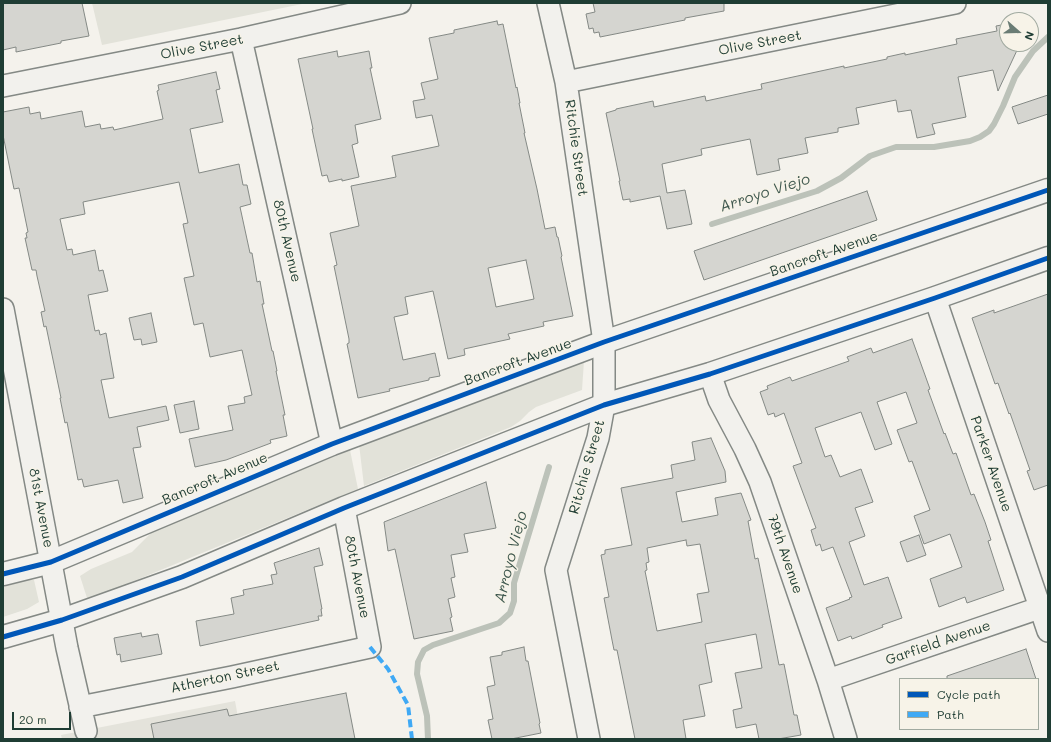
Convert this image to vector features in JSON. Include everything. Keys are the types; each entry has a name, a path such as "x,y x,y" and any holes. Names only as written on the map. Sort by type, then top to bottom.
{"main road":[{"name":"Bancroft Avenue","path":"3,574 51,562 332,444 604,342 1048,190"},
{"path":"3,637 62,620 182,577 344,508 604,405 710,374 1048,258"}],"street":[{"name":"Olive Street","path":"3,86 241,39 400,3"},
{"name":"Ritchie Street","path":"548,3 566,82 604,342 604,405 598,438 556,570 590,739"},
{"name":"Olive Street","path":"566,82 955,3"},
{"name":"80th Avenue","path":"241,39 332,444"},
{"name":"Parker Avenue","path":"935,298 1044,607 1048,631"},
{"name":"81st Avenue","path":"3,308 62,620 86,731"},
{"name":"79th Avenue","path":"710,374 719,400 745,449 760,482 828,680 846,739"},
{"name":"80th Avenue","path":"344,508 370,646"},
{"name":"Garfield Avenue","path":"828,680 1044,607"},
{"name":"Atherton Street","path":"80,707 232,677 370,646"}],"shaded area":[{"path":"92,3 307,3 102,45"},
{"path":"584,361 582,390 536,407 511,427 364,486 359,444"},
{"path":"350,450 358,489 95,597 87,598 80,576 91,569 132,552 152,532"},
{"path":"28,580 34,580 39,602 27,609 3,617 3,587"},
{"path":"235,701 242,739 62,739 61,735"}],"building":[{"path":"3,3 82,3 89,36 16,52 16,47 3,50"},
{"path":"593,3 724,3 724,11 600,37 599,32 594,33 593,28 589,29 586,14 595,12"},
{"path":"497,21 498,25 503,24 516,88 517,87 524,133 545,229 555,227 573,316 543,322 544,326 508,334 510,339 464,349 465,355 448,359 433,291 405,297 408,314 394,317 403,360 435,353 440,376 389,389 390,391 358,398 347,344 349,343 349,339 334,266 337,265 330,233 359,226 351,186 396,177 392,156 439,146 432,115 416,118 413,101 425,99 421,83 438,79 429,38 454,33 454,30","holes":["526,260 534,299 496,307 488,268"]},
{"path":"999,25 999,52 1016,52 998,91 993,70 958,77 966,117 932,124 935,134 917,138 911,110 898,112 896,100 856,108 859,124 838,128 838,132 805,138 808,153 778,159 780,170 757,175 750,139 701,149 702,155 662,164 667,193 685,190 692,224 667,229 660,196 630,202 630,199 623,200 606,113 616,109 653,101 654,107 705,96 706,101 762,89 761,84 844,66 844,68 887,59 887,57 905,53 905,55 957,44 956,39 997,31 996,26"},
{"path":"337,51 338,57 369,51 372,68 370,68 381,119 355,125 358,143 352,145 359,177 329,182 327,175 322,176 298,59"},
{"path":"216,72 220,89 216,90 223,122 190,129 199,173 239,164 243,185 247,185 251,204 240,207 250,253 252,253 257,282 260,281 264,304 262,304 277,371 285,415 283,415 287,436 270,440 271,443 226,460 195,467 189,439 233,430 228,406 245,403 244,397 252,395 242,350 210,357 203,323 194,325 184,278 194,276 183,224 188,223 179,182 83,202 85,214 60,219 67,250 72,249 73,255 95,250 99,271 103,270 108,291 88,295 95,331 99,330 100,335 106,333 114,378 101,380 109,418 166,406 169,420 137,427 141,447 133,448 143,498 123,503 118,480 84,487 82,479 78,480 46,326 44,327 41,312 45,311 36,270 32,270 25,238 27,238 26,233 28,232 19,188 14,189 3,135 3,112 29,107 30,114 40,112 41,119 82,111 85,127 100,124 101,129 113,127 114,130 163,119 157,91 159,90 158,85"},
{"path":"1048,95 1048,114 1018,124 1012,107"},
{"path":"867,191 877,220 704,280 694,251"},
{"path":"1048,294 1048,485 1034,490 1027,471 1030,470 1010,413 1009,414 998,383 995,384 972,318 994,310 994,313"},
{"path":"151,313 157,342 142,345 141,339 134,340 129,318"},
{"path":"912,339 944,434 945,433 953,454 956,453 971,495 974,494 985,522 991,540 988,541 1004,590 967,603 965,597 939,607 930,579 962,567 950,534 924,544 914,516 930,510 912,461 909,462 897,430 917,423 906,392 877,402 892,444 875,450 861,412 815,428 825,457 831,455 840,477 861,469 873,502 855,508 865,536 849,542 864,585 888,577 902,618 882,625 883,627 852,639 851,636 838,641 826,608 852,597 833,547 822,551 820,544 816,546 811,530 816,528 793,466 802,463 784,413 775,417 774,413 768,415 760,392 768,389 767,386 790,377 792,381 849,361 847,357 871,348 873,353"},
{"path":"194,401 199,429 180,433 174,405"},
{"path":"711,438 725,471 726,482 676,492 682,522 718,515 715,498 741,493 751,520 748,521 755,559 758,558 779,665 784,664 794,715 797,715 801,735 778,739 759,739 756,724 736,728 733,710 742,708 735,673 762,668 756,634 705,644 712,682 699,685 705,716 683,720 686,739 635,739 617,650 614,650 604,598 609,597 601,555 605,554 605,550 632,545 621,488 673,478 671,465 695,460 692,442","holes":["686,540 687,546 700,544 709,592 697,594 702,622 657,631 645,571 647,570 646,563 649,562 647,548"]},
{"path":"486,482 496,528 464,534 468,552 451,555 455,577 451,578 455,597 448,599 453,631 414,639 395,549 388,551 384,522"},
{"path":"919,535 926,555 907,562 900,542"},
{"path":"319,548 323,565 314,567 322,609 322,616 318,616 319,620 200,646 196,621 234,614 231,598 244,595 243,590 273,584 271,575 277,574 274,563"},
{"path":"141,633 142,637 158,634 162,654 121,662 120,654 117,655 114,638"},
{"path":"524,647 526,661 528,661 541,733 511,739 492,739 488,720 493,719 487,687 495,685 490,657 502,655 502,652"},
{"path":"1026,649 1036,678 947,678 947,676"},
{"path":"346,693 355,739 154,739 151,724 227,709 229,716"}],"waterway":[{"name":"Arroyo Viejo","path":"712,224 817,191 841,178 870,156 896,147 934,147 970,141 980,137 989,131 994,124 1015,77 1033,51 1048,37"},
{"name":"Arroyo Viejo","path":"428,739 427,716 417,674 418,662 424,650 433,645 499,623 510,613 514,601 514,583 549,467"}],"marked path":[{"path":"370,647 388,669 408,705 412,739"}],"cycle path":[{"path":"3,574 51,562 332,444 604,342 1048,190"},
{"path":"3,637 62,620 182,577 344,508 604,405 710,374 1048,258"}]}
